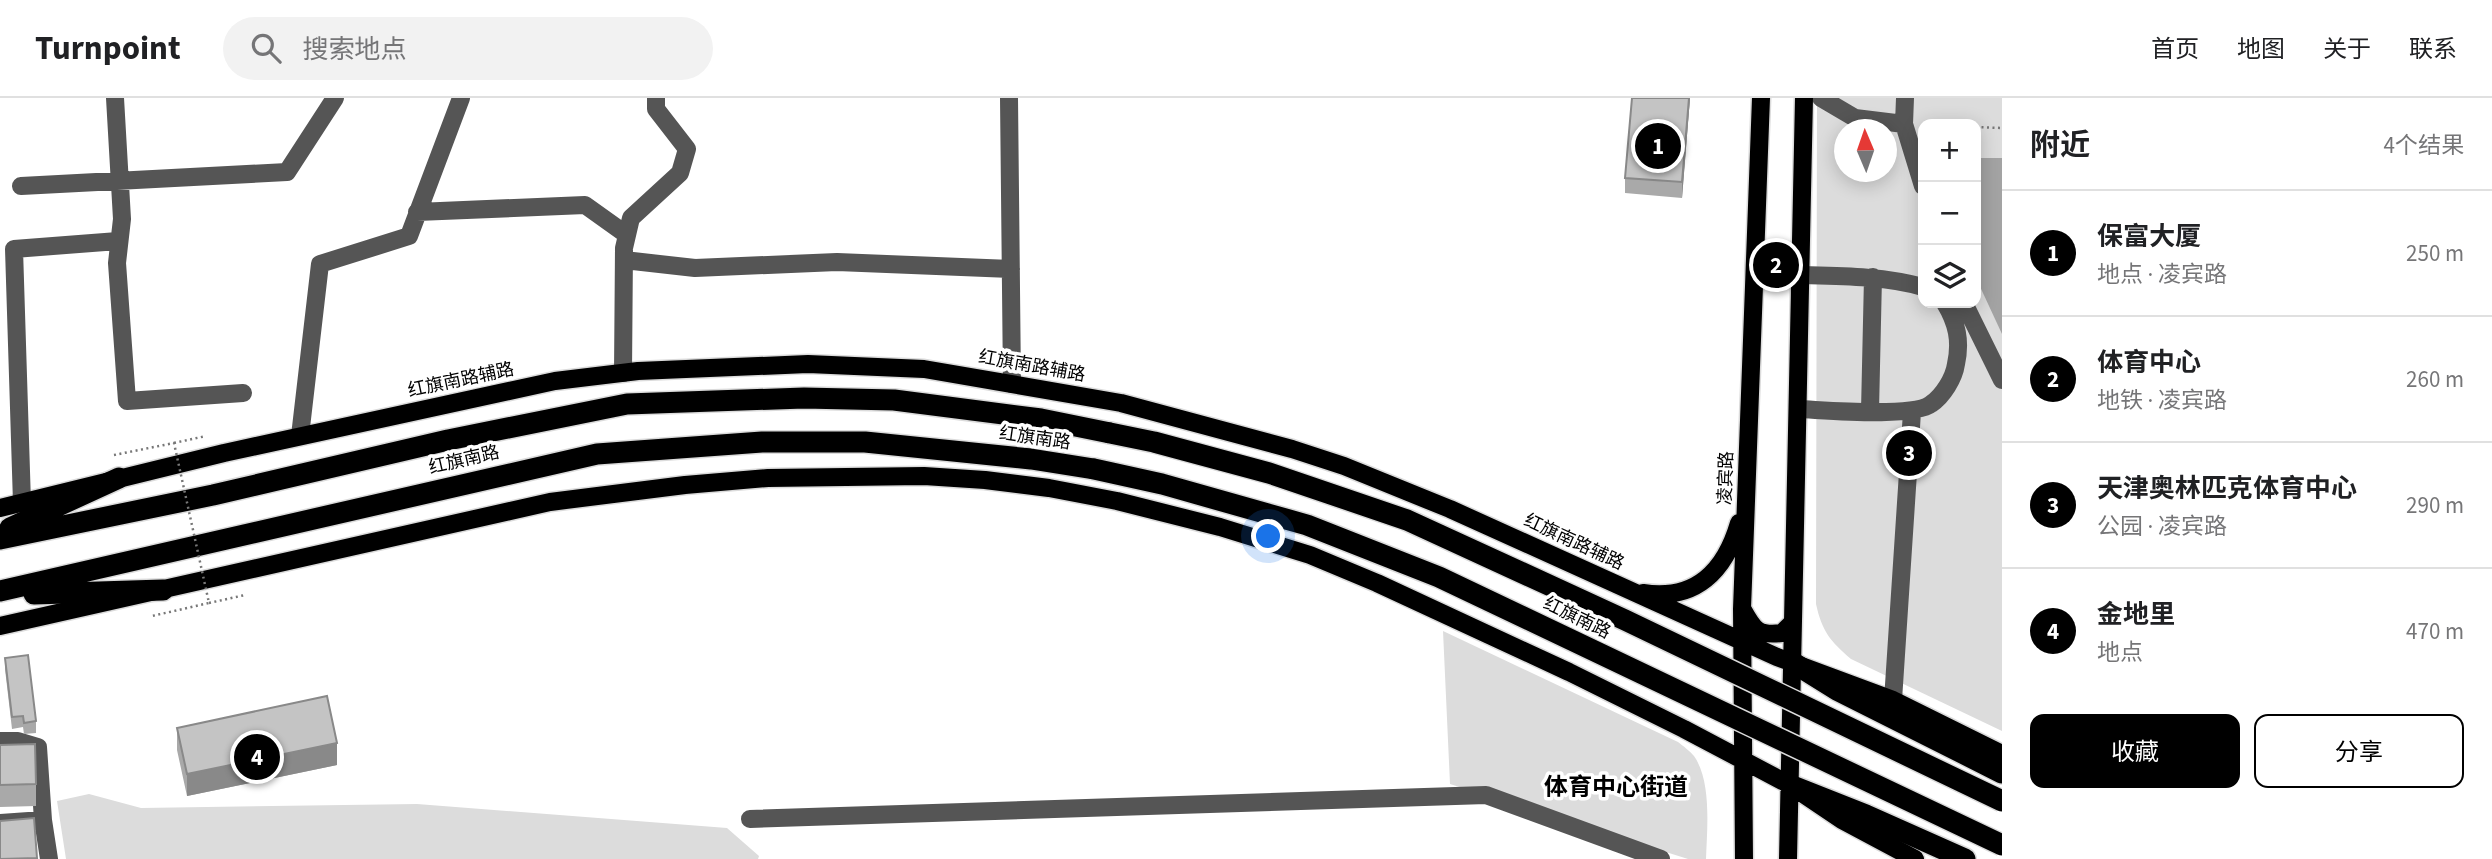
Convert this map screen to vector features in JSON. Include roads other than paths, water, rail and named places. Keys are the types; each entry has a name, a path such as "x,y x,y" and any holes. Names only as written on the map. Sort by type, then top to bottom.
{"highway":[{"name":"红旗南路","path":"0,539 214,495 448,440 627,404 804,398 894,400 1041,419 1154,442 1269,473 1407,520 1625,620 2002,802"},
{"name":"红旗南路","path":"0,593 597,454 762,442 865,442 1031,459 1162,484 1271,514 1307,525 1439,577 2002,845"},
{"path":"0,532 120,478"},
{"path":"0,593 163,590"},
{"path":"1792,662 1837,690 2002,773"},
{"path":"1790,785 1965,859"}],"main road":[{"name":"凌宾路","path":"1744,859 1742,609 1761,98"},
{"path":"1788,859 1804,98"},
{"name":"红旗南路辅路","path":"0,508 300,436 555,381 623,373 808,364 923,369 1121,403 1331,462 1450,509 1742,641 1893,700 2002,754"},
{"path":"0,626 550,502 685,485 768,478 924,476 985,480 1049,488 1116,501 1220,527 1310,555 1377,583 1557,667 1790,785 1842,820 1915,859"},
{"path":"1629,591 1665,594 1688,589 1706,580 1729,550 1745,502"},
{"path":"1742,609 1751,625 1763,634 1782,633 1793,622"}],"street":[{"path":"115,98 122,219 117,263 128,401 243,393"},
{"path":"21,186 287,172 335,98"},
{"path":"300,436 320,264 409,236 460,98"},
{"path":"623,373 624,260 631,218 680,173 687,149 656,109 656,98"},
{"path":"1009,98 1012,384"},
{"path":"1821,98 1855,118 1904,124"},
{"path":"1905,98 1904,124 1922,182"},
{"path":"417,212 585,205 627,234"},
{"path":"22,503 14,249 118,242"},
{"path":"624,260 695,268 837,262 1011,269"},
{"path":"1800,275 1873,277 1918,285"},
{"path":"1870,411 1873,277"},
{"path":"1798,410 1912,412 1930,405 1945,390 1955,370 1960,346 1948,308"},
{"path":"1966,308 2002,380"},
{"path":"1893,700 1912,412"},
{"path":"0,741 19,741 38,747 43,820 49,859"},
{"path":"750,819 1486,795 1661,859"},
{"path":"0,823 43,820"}],"place":[{"name":"保富大厦","path":"1658,146"},
{"name":"体育中心","path":"1776,265"},
{"name":"天津奥林匹克体育中心","path":"1909,453"},
{"name":"金地里","path":"257,757"}],"district":[{"name":"体育中心街道","path":"1616,787"}]}
